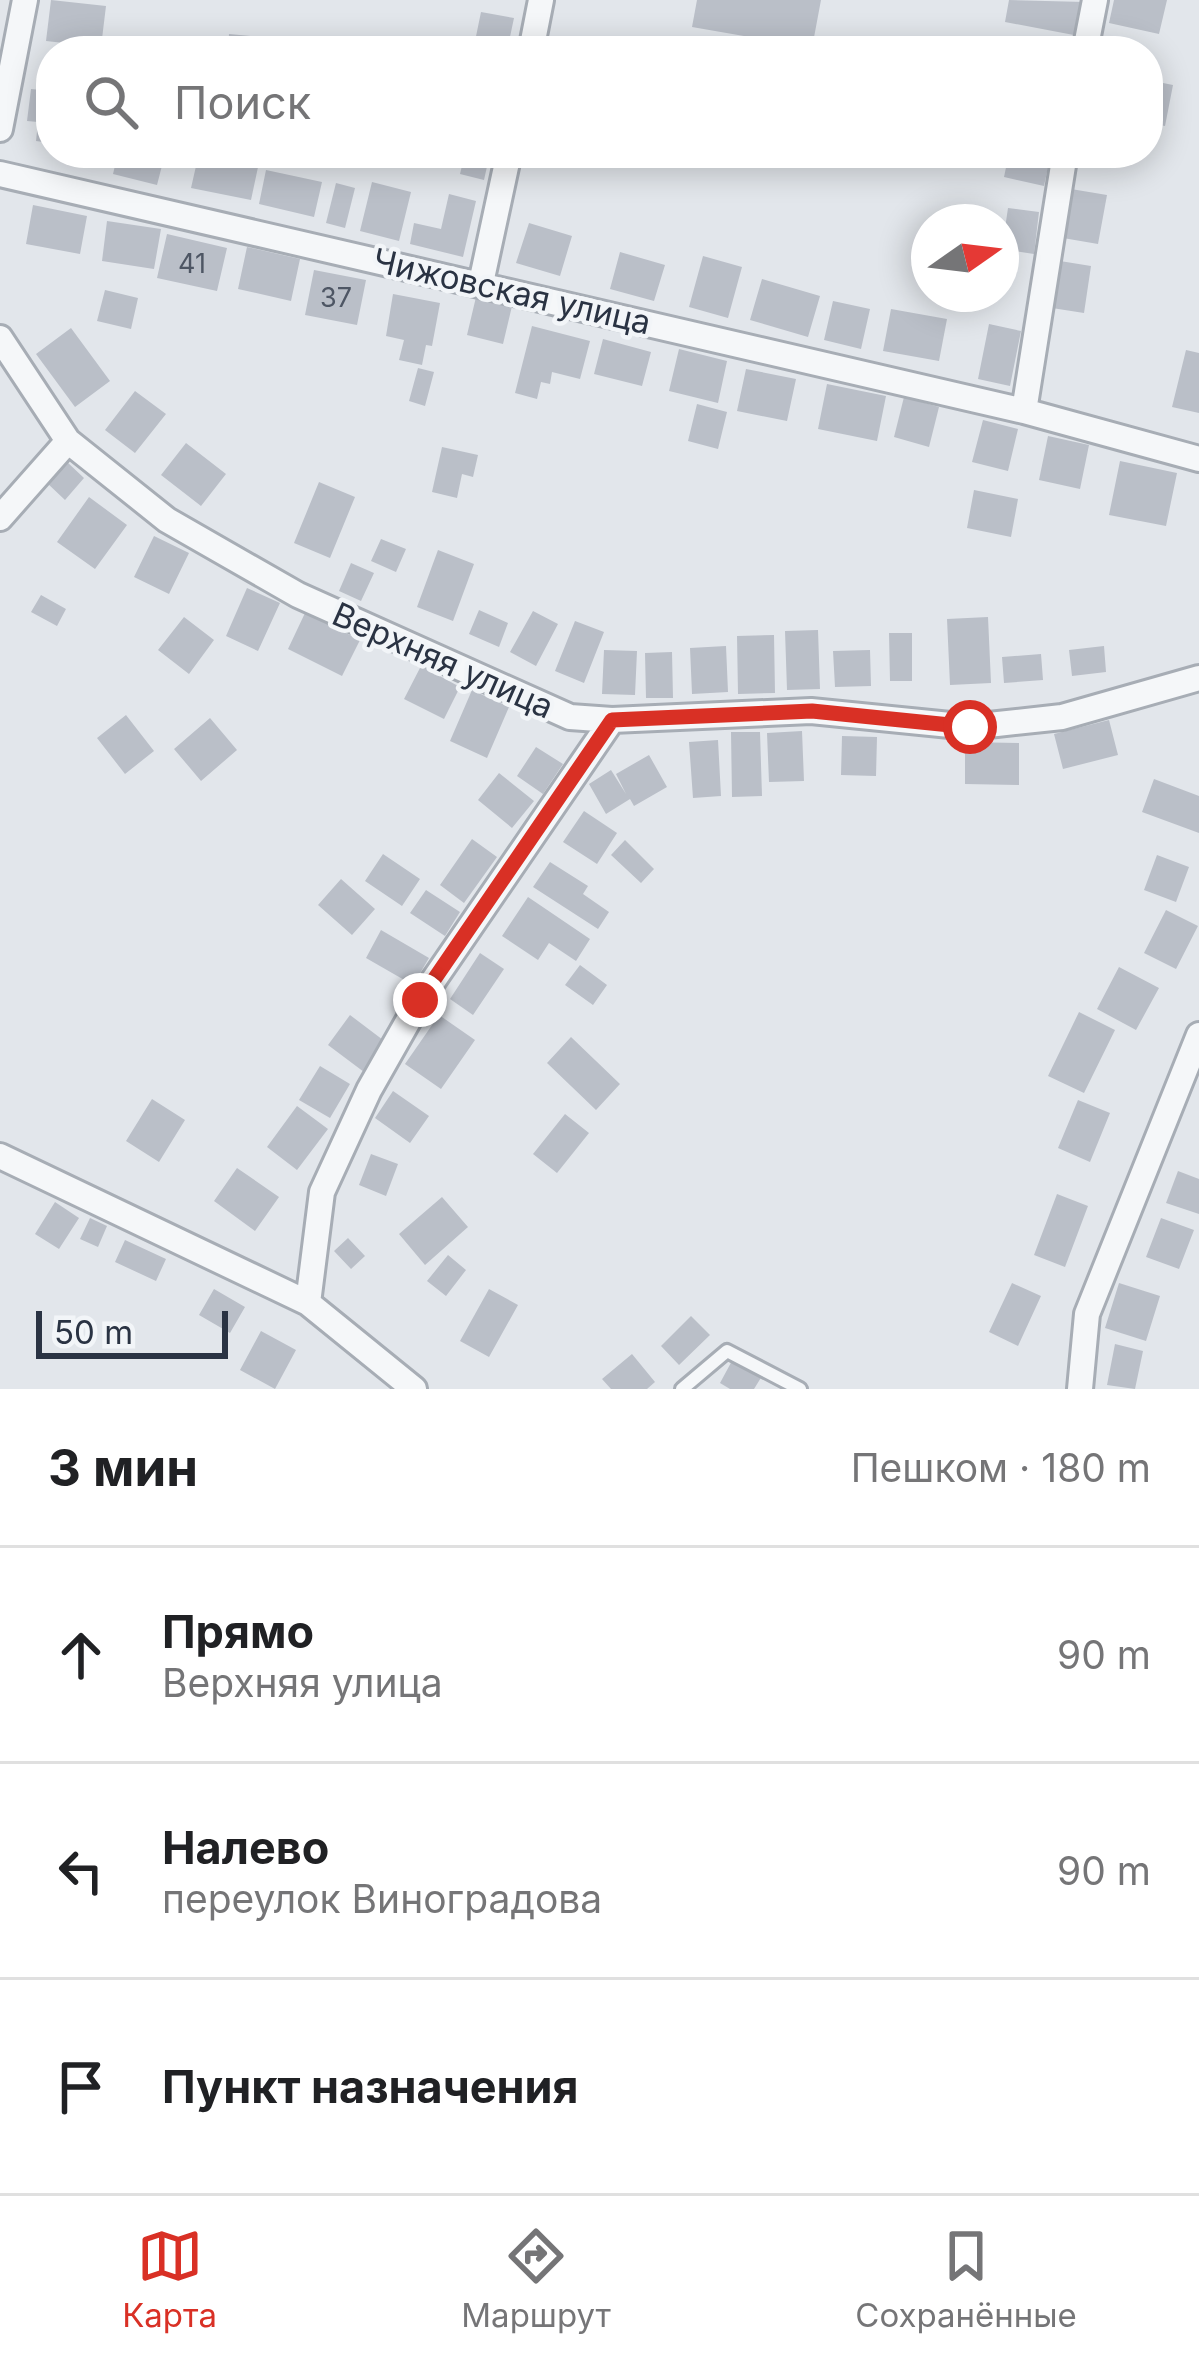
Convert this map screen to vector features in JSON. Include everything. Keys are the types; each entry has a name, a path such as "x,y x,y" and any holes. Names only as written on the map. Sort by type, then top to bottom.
{"street":[{"path":"0,129 25,0"},
{"path":"534,36 541,0"},
{"path":"1088,36 1096,0"},
{"path":"481,283 505,168"},
{"path":"1024,411 1063,168"},
{"name":"Чижовская улица","path":"0,174 1024,411 1199,459"},
{"name":"Верхняя улица","path":"0,338 68,441 167,520 298,595 570,717 612,720 812,711 970,727 1062,717 1199,678"},
{"path":"0,518 68,441"},
{"path":"308,1303 322,1192 369,1090 420,1000 612,720"},
{"path":"1080,1389 1087,1314 1199,1035"},
{"path":"0,1156 308,1303 414,1389"}],"lane":[{"path":"682,1389 727,1351 800,1389"}],"building":[{"path":"51,0 106,6 102,36 47,36"},
{"path":"697,0 821,0 814,36 743,36 692,27"},
{"path":"1009,0 1085,2 1079,36 1005,22"},
{"path":"1114,0 1167,0 1159,34 1109,23"},
{"path":"481,12 514,18 510,36 476,36"},
{"path":"1163,83 1173,85 1163,126"},
{"path":"31,89 36,90 36,122 27,121"},
{"path":"114,168 161,168 157,185 113,174"},
{"path":"196,168 258,168 251,200 191,188"},
{"path":"461,168 487,168 484,180 460,174"},
{"path":"1006,168 1048,168 1044,186 1004,177"},
{"path":"266,170 322,182 314,217 259,204"},
{"path":"372,182 411,192 399,241 360,231"},
{"path":"336,183 355,188 345,228 326,223"},
{"path":"1071,189 1107,195 1098,244 1063,238"},
{"path":"449,194 476,201 463,257 410,244 414,223 441,229"},
{"path":"33,205 87,216 80,254 26,244"},
{"path":"1019,209 1039,212 1034,254 1019,252"},
{"path":"107,221 161,229 154,269 102,261"},
{"path":"529,223 572,236 560,276 516,263"},
{"path":"167,234 227,248 217,291 157,278"},
{"path":"247,247 300,259 291,301 238,289"},
{"path":"620,252 665,265 654,301 610,289"},
{"path":"703,256 742,267 728,318 689,307"},
{"path":"1060,261 1091,266 1084,313 1052,308"},
{"path":"314,270 366,280 357,325 305,315"},
{"path":"762,279 820,296 808,337 750,320"},
{"path":"105,290 138,298 131,329 97,321"},
{"path":"393,294 440,303 432,346 426,345 422,365 399,360 404,340 386,336"},
{"path":"476,297 512,306 503,344 467,335"},
{"path":"833,301 870,309 861,349 824,340"},
{"path":"891,309 947,319 939,361 883,351"},
{"path":"989,324 1021,331 1010,386 978,379"},
{"path":"532,326 590,341 580,379 552,372 550,384 541,382 537,399 515,393"},
{"path":"71,328 110,381 75,407 36,354"},
{"path":"603,339 651,352 642,386 594,374"},
{"path":"679,349 727,361 718,403 669,391"},
{"path":"1186,350 1199,353 1199,413 1172,407"},
{"path":"418,368 434,372 425,406 409,401"},
{"path":"746,369 796,379 787,421 737,411"},
{"path":"827,384 886,396 877,441 818,429"},
{"path":"135,391 166,414 135,453 105,430"},
{"path":"904,397 939,407 929,447 894,437"},
{"path":"697,404 727,412 718,449 688,441"},
{"path":"983,420 1018,429 1008,471 972,462"},
{"path":"1048,436 1089,445 1080,489 1039,480"},
{"path":"186,443 226,474 201,506 161,475"},
{"path":"442,447 478,455 473,477 462,474 457,498 432,492"},
{"path":"66,461 84,478 65,500 46,482"},
{"path":"1120,461 1177,473 1166,526 1109,515"},
{"path":"319,482 355,497 330,558 294,543"},
{"path":"974,490 1018,499 1011,537 967,528"},
{"path":"89,497 127,525 95,569 57,542"},
{"path":"154,536 189,553 169,594 134,577"},
{"path":"381,539 406,549 396,572 371,561"},
{"path":"438,550 474,564 453,621 417,607"},
{"path":"351,563 374,573 361,601 339,591"},
{"path":"247,588 280,603 258,651 226,636"},
{"path":"41,595 66,609 57,626 31,612"},
{"path":"479,610 508,623 499,647 469,634"},
{"path":"533,611 558,624 536,666 510,652"},
{"path":"305,613 360,640 342,676 288,649"},
{"path":"184,617 214,640 189,674 158,650"},
{"path":"988,617 991,683 950,685 947,619"},
{"path":"575,621 604,632 584,683 555,671"},
{"path":"818,630 820,689 787,690 785,631"},
{"path":"889,633 912,633 912,681 890,681"},
{"path":"774,635 775,693 738,694 737,636"},
{"path":"726,646 728,692 692,694 690,648"},
{"path":"1104,646 1106,672 1072,676 1069,650"},
{"path":"604,650 637,651 635,695 602,694"},
{"path":"870,650 871,686 835,687 833,651"},
{"path":"672,652 673,698 646,698 645,653"},
{"path":"1041,654 1043,680 1004,683 1002,657"},
{"path":"421,666 460,687 444,719 404,699"},
{"path":"472,690 509,707 487,758 450,741"},
{"path":"126,715 154,751 125,774 97,738"},
{"path":"210,718 237,750 201,781 174,749"},
{"path":"1109,720 1118,755 1063,769 1054,734"},
{"path":"802,731 804,781 769,782 767,733"},
{"path":"731,732 760,732 762,796 732,797"},
{"path":"842,736 877,737 876,776 841,775"},
{"path":"718,740 721,796 693,798 689,742"},
{"path":"965,742 1019,743 1019,785 965,784"},
{"path":"536,747 563,764 543,794 517,776"},
{"path":"649,755 667,787 634,806 630,799 606,814 589,784 611,770 626,794 616,774"},
{"path":"499,773 534,801 512,828 478,800"},
{"path":"1154,779 1199,796 1199,833 1142,812"},
{"path":"584,811 617,833 597,864 563,842"},
{"path":"472,839 497,857 464,903 440,885"},
{"path":"625,840 654,869 641,883 611,855"},
{"path":"383,854 420,879 402,906 365,881"},
{"path":"1157,855 1189,867 1176,902 1144,890"},
{"path":"550,862 588,886 583,894 609,912 598,929 533,887"},
{"path":"341,879 375,909 352,935 318,905"},
{"path":"426,890 460,912 445,936 410,913"},
{"path":"528,897 590,939 576,961 549,943 538,960 502,936"},
{"path":"1166,910 1198,926 1176,969 1144,953"},
{"path":"381,930 429,958 413,985 366,958"},
{"path":"480,953 504,969 473,1015 450,999"},
{"path":"580,965 607,985 593,1005 565,985"},
{"path":"1119,967 1159,988 1136,1030 1097,1009"},
{"path":"1079,1012 1115,1030 1084,1093 1048,1076"},
{"path":"350,1015 387,1043 364,1072 328,1045"},
{"path":"439,1015 475,1040 441,1089 405,1064"},
{"path":"571,1037 620,1084 596,1110 547,1063"},
{"path":"320,1066 350,1084 330,1118 299,1100"},
{"path":"393,1091 429,1116 410,1143 375,1118"},
{"path":"152,1099 185,1120 159,1162 126,1141"},
{"path":"1078,1100 1110,1113 1090,1162 1058,1148"},
{"path":"297,1106 328,1129 297,1170 267,1147"},
{"path":"565,1114 589,1133 557,1173 533,1154"},
{"path":"371,1154 398,1164 386,1196 359,1185"},
{"path":"237,1168 279,1197 255,1231 214,1201"},
{"path":"1178,1171 1199,1179 1199,1214 1166,1203"},
{"path":"1057,1194 1088,1206 1065,1267 1034,1255"},
{"path":"442,1197 468,1227 425,1265 399,1234"},
{"path":"55,1202 79,1218 59,1249 35,1234"},
{"path":"90,1218 107,1226 98,1247 80,1239"},
{"path":"1161,1218 1194,1230 1179,1269 1146,1257"},
{"path":"348,1238 365,1256 351,1269 334,1251"},
{"path":"125,1240 166,1259 156,1281 115,1262"},
{"path":"448,1255 466,1270 446,1296 427,1281"},
{"path":"1012,1283 1041,1296 1018,1346 989,1332"},
{"path":"1119,1283 1160,1296 1146,1341 1105,1328"},
{"path":"214,1289 245,1307 230,1333 199,1315"},
{"path":"489,1289 518,1305 489,1357 460,1341"},
{"path":"691,1316 710,1335 679,1365 661,1346"},
{"path":"261,1331 296,1350 275,1389 240,1370"},
{"path":"1115,1344 1143,1351 1135,1389 1107,1385"},
{"path":"632,1354 655,1382 647,1389 611,1389 602,1379"},
{"path":"733,1359 762,1376 754,1389 730,1389 720,1383"}],"route":[{"path":"420,1000 612,720 812,711 970,727"}]}
